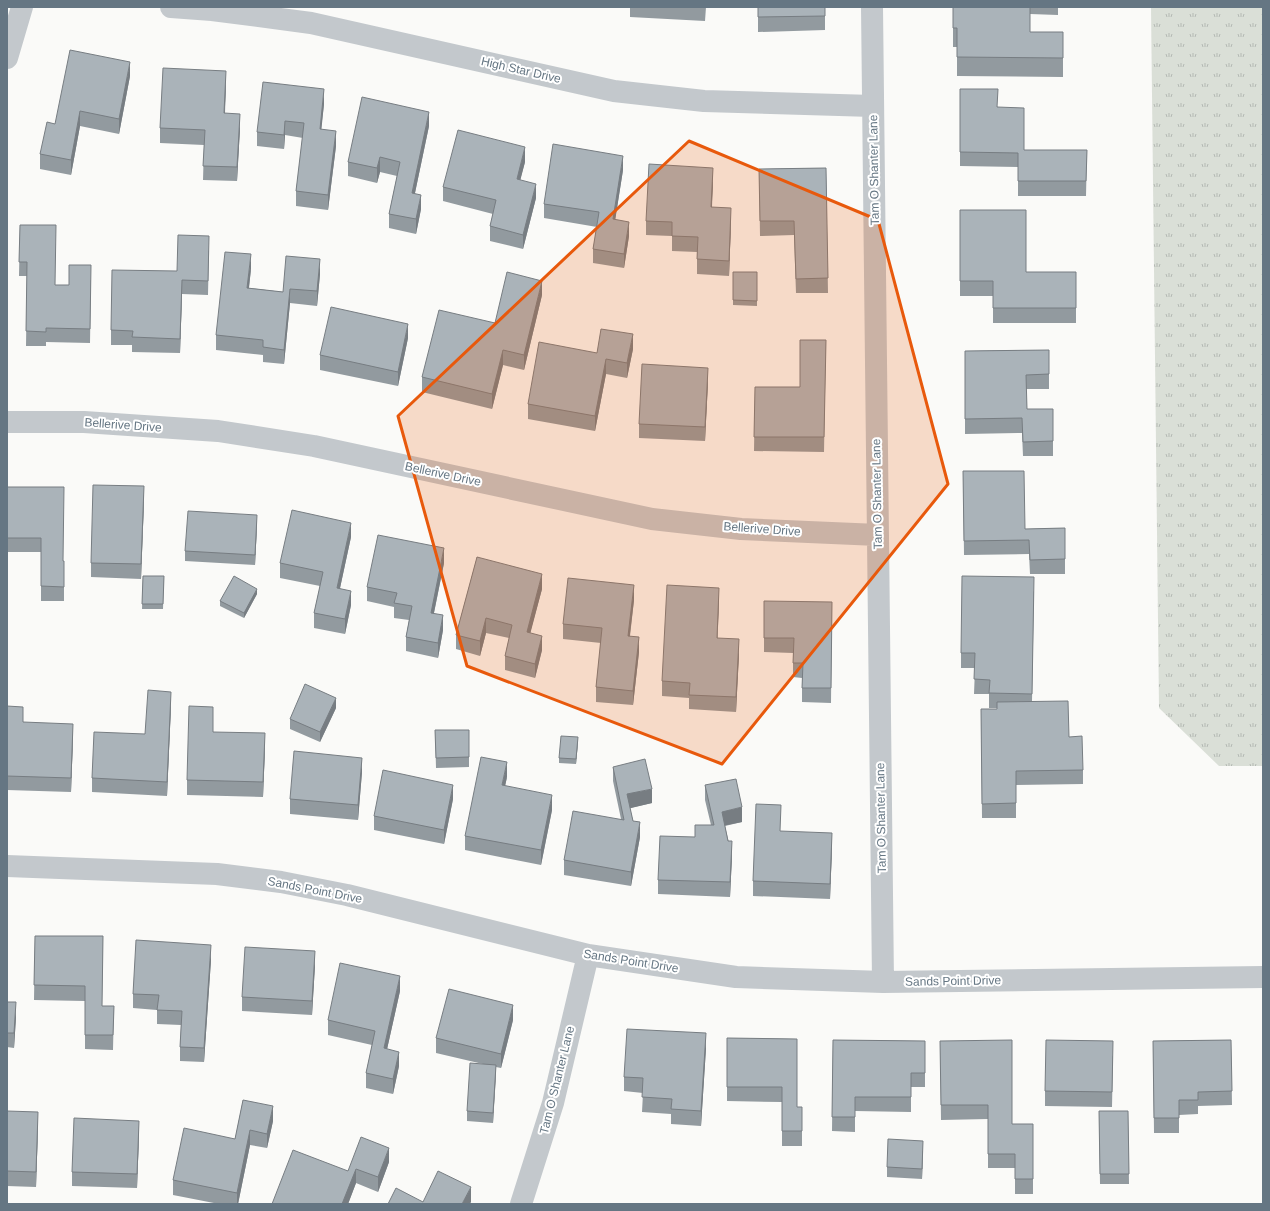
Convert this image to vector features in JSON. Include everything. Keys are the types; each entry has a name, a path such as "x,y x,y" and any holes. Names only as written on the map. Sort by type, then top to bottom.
{"street":[{"path":"7,58 22,7"},
{"name":"High Star Drive","path":"171,7 212,10 311,23 614,91 704,101 873,106"},
{"name":"Tam O Shanter Lane","path":"872,7 883,982"},
{"name":"Bellerive Drive","path":"7,422 84,422 218,431 314,446 652,519 741,529 878,535"},
{"name":"Sands Point Drive","path":"7,866 217,874 281,882 347,895 588,955 736,977 883,982 1263,977"},
{"name":"Tam O Shanter Lane","path":"521,1204 553,1103 588,955"}],"highlighted area":[{"path":"689,141 878,220 948,484 722,764 467,666 398,416"}],"green space":[{"path":"1151,7 1263,7 1263,766 1219,766 1159,708"}],"building":[{"path":"758,7 825,7 825,16 758,17"},
{"path":"953,7 1030,7 1030,32 1063,32 1063,58 957,57 957,28 953,28"},
{"path":"70,50 130,62 119,119 80,111 71,160 40,154 47,122 55,124"},
{"path":"163,68 226,71 224,113 240,114 237,167 203,166 205,130 160,128"},
{"path":"263,82 324,89 320,129 336,131 328,195 296,191 304,123 285,121 284,135 257,132"},
{"path":"960,89 998,89 997,107 1024,108 1024,150 1087,150 1086,181 1018,181 1018,153 960,152"},
{"path":"362,97 429,112 412,193 421,195 416,219 389,214 400,162 380,157 377,168 348,162"},
{"path":"458,130 525,147 517,179 536,184 523,235 490,226 496,200 443,187"},
{"path":"553,144 623,156 613,219 629,222 624,254 593,249 599,212 544,204"},
{"path":"649,164 713,168 711,207 731,208 729,261 697,259 698,237 672,236 672,222 646,221"},
{"path":"826,168 828,278 796,279 794,221 760,221 759,169"},
{"path":"960,210 1026,210 1026,272 1076,272 1076,308 993,308 993,281 960,281"},
{"path":"20,225 56,225 55,285 69,285 69,265 91,265 90,329 46,328 46,332 26,331 27,262 19,262"},
{"path":"178,235 209,236 208,281 182,280 180,339 132,337 133,331 111,330 112,270 177,271"},
{"path":"225,252 251,254 247,288 283,292 286,256 320,259 317,291 290,289 284,350 263,347 263,340 216,335"},
{"path":"507,272 542,281 524,355 503,350 492,394 422,377 439,310 495,323"},
{"path":"733,272 757,272 757,301 733,300"},
{"path":"331,307 408,324 398,372 320,355"},
{"path":"601,329 633,334 627,363 606,359 595,416 528,404 539,342 597,353"},
{"path":"800,340 826,340 824,437 754,437 755,387 800,387"},
{"path":"1049,350 1049,374 1026,375 1027,409 1053,409 1053,441 1023,442 1022,418 965,419 965,351"},
{"path":"642,364 708,368 705,427 639,424"},
{"path":"963,471 1024,471 1025,529 1065,528 1065,559 1030,560 1029,540 964,541"},
{"path":"93,485 144,486 141,564 91,563"},
{"path":"7,487 64,487 64,587 41,586 41,538 7,538"},
{"path":"292,510 351,523 337,588 351,591 345,619 314,613 323,572 280,563"},
{"path":"188,511 257,515 255,555 185,551"},
{"path":"378,535 444,548 431,613 443,615 438,643 406,637 412,606 394,603 397,593 367,587"},
{"path":"477,557 542,574 527,632 542,636 535,664 505,656 512,625 486,618 480,641 456,635"},
{"path":"143,576 164,576 163,604 142,604"},
{"path":"234,576 257,589 244,613 220,601"},
{"path":"962,576 1034,577 1032,694 989,693 990,680 974,679 975,653 961,653"},
{"path":"568,578 634,585 628,636 639,637 633,691 596,687 602,628 563,624"},
{"path":"667,585 719,588 717,638 739,639 736,697 689,695 690,683 662,681"},
{"path":"764,601 832,602 831,688 802,688 803,663 793,663 794,638 764,638"},
{"path":"305,684 336,698 320,732 290,719"},
{"path":"148,690 171,692 167,782 92,778 94,732 145,734"},
{"path":"1068,701 1069,737 1082,736 1083,770 1016,771 1016,803 982,804 981,709 997,709 997,702"},
{"path":"7,706 23,707 23,722 73,724 71,778 7,776"},
{"path":"189,706 213,707 213,732 265,733 263,782 187,780"},
{"path":"435,730 469,730 469,757 436,758"},
{"path":"561,736 578,737 576,759 559,758"},
{"path":"294,751 362,758 358,805 290,799"},
{"path":"481,757 507,762 502,785 552,795 541,850 465,836"},
{"path":"645,759 652,789 627,794 633,821 640,822 631,872 564,860 573,811 624,820 613,767"},
{"path":"383,770 453,785 444,830 374,816"},
{"path":"736,779 742,807 722,812 728,841 732,841 730,882 658,880 660,836 695,837 695,825 714,825 705,785"},
{"path":"756,804 781,805 780,831 832,833 830,884 753,881"},
{"path":"35,936 103,936 102,1006 114,1006 113,1035 85,1035 85,986 34,985"},
{"path":"136,940 211,945 204,1048 180,1047 182,1011 157,1010 159,995 133,994"},
{"path":"245,947 315,951 312,1001 242,997"},
{"path":"340,963 400,976 384,1048 399,1052 393,1079 366,1073 375,1031 328,1020"},
{"path":"449,989 513,1005 501,1054 436,1038"},
{"path":"7,1002 16,1002 14,1033 7,1033"},
{"path":"627,1029 706,1033 701,1111 671,1109 672,1099 642,1097 643,1078 624,1077"},
{"path":"727,1038 797,1039 797,1107 802,1107 802,1131 782,1131 782,1087 727,1087"},
{"path":"833,1040 925,1041 925,1073 911,1073 911,1097 855,1097 855,1117 832,1117"},
{"path":"1012,1040 1012,1124 1033,1124 1033,1179 1015,1179 1015,1154 988,1154 988,1105 941,1105 940,1041"},
{"path":"1046,1040 1113,1041 1112,1092 1045,1091"},
{"path":"1231,1040 1232,1091 1198,1092 1198,1100 1179,1100 1179,1118 1154,1118 1153,1041"},
{"path":"470,1063 496,1065 493,1113 467,1111"},
{"path":"243,1100 273,1106 267,1134 250,1130 237,1193 173,1180 184,1128 235,1139"},
{"path":"7,1111 38,1112 36,1172 7,1171"},
{"path":"1099,1111 1128,1111 1129,1174 1100,1174"},
{"path":"74,1118 139,1121 137,1174 72,1172"},
{"path":"361,1137 389,1148 378,1177 356,1169 342,1204 272,1204 293,1150 348,1171"},
{"path":"888,1139 923,1141 922,1169 887,1167"},
{"path":"438,1171 471,1187 462,1204 388,1204 396,1188 423,1202"}]}
